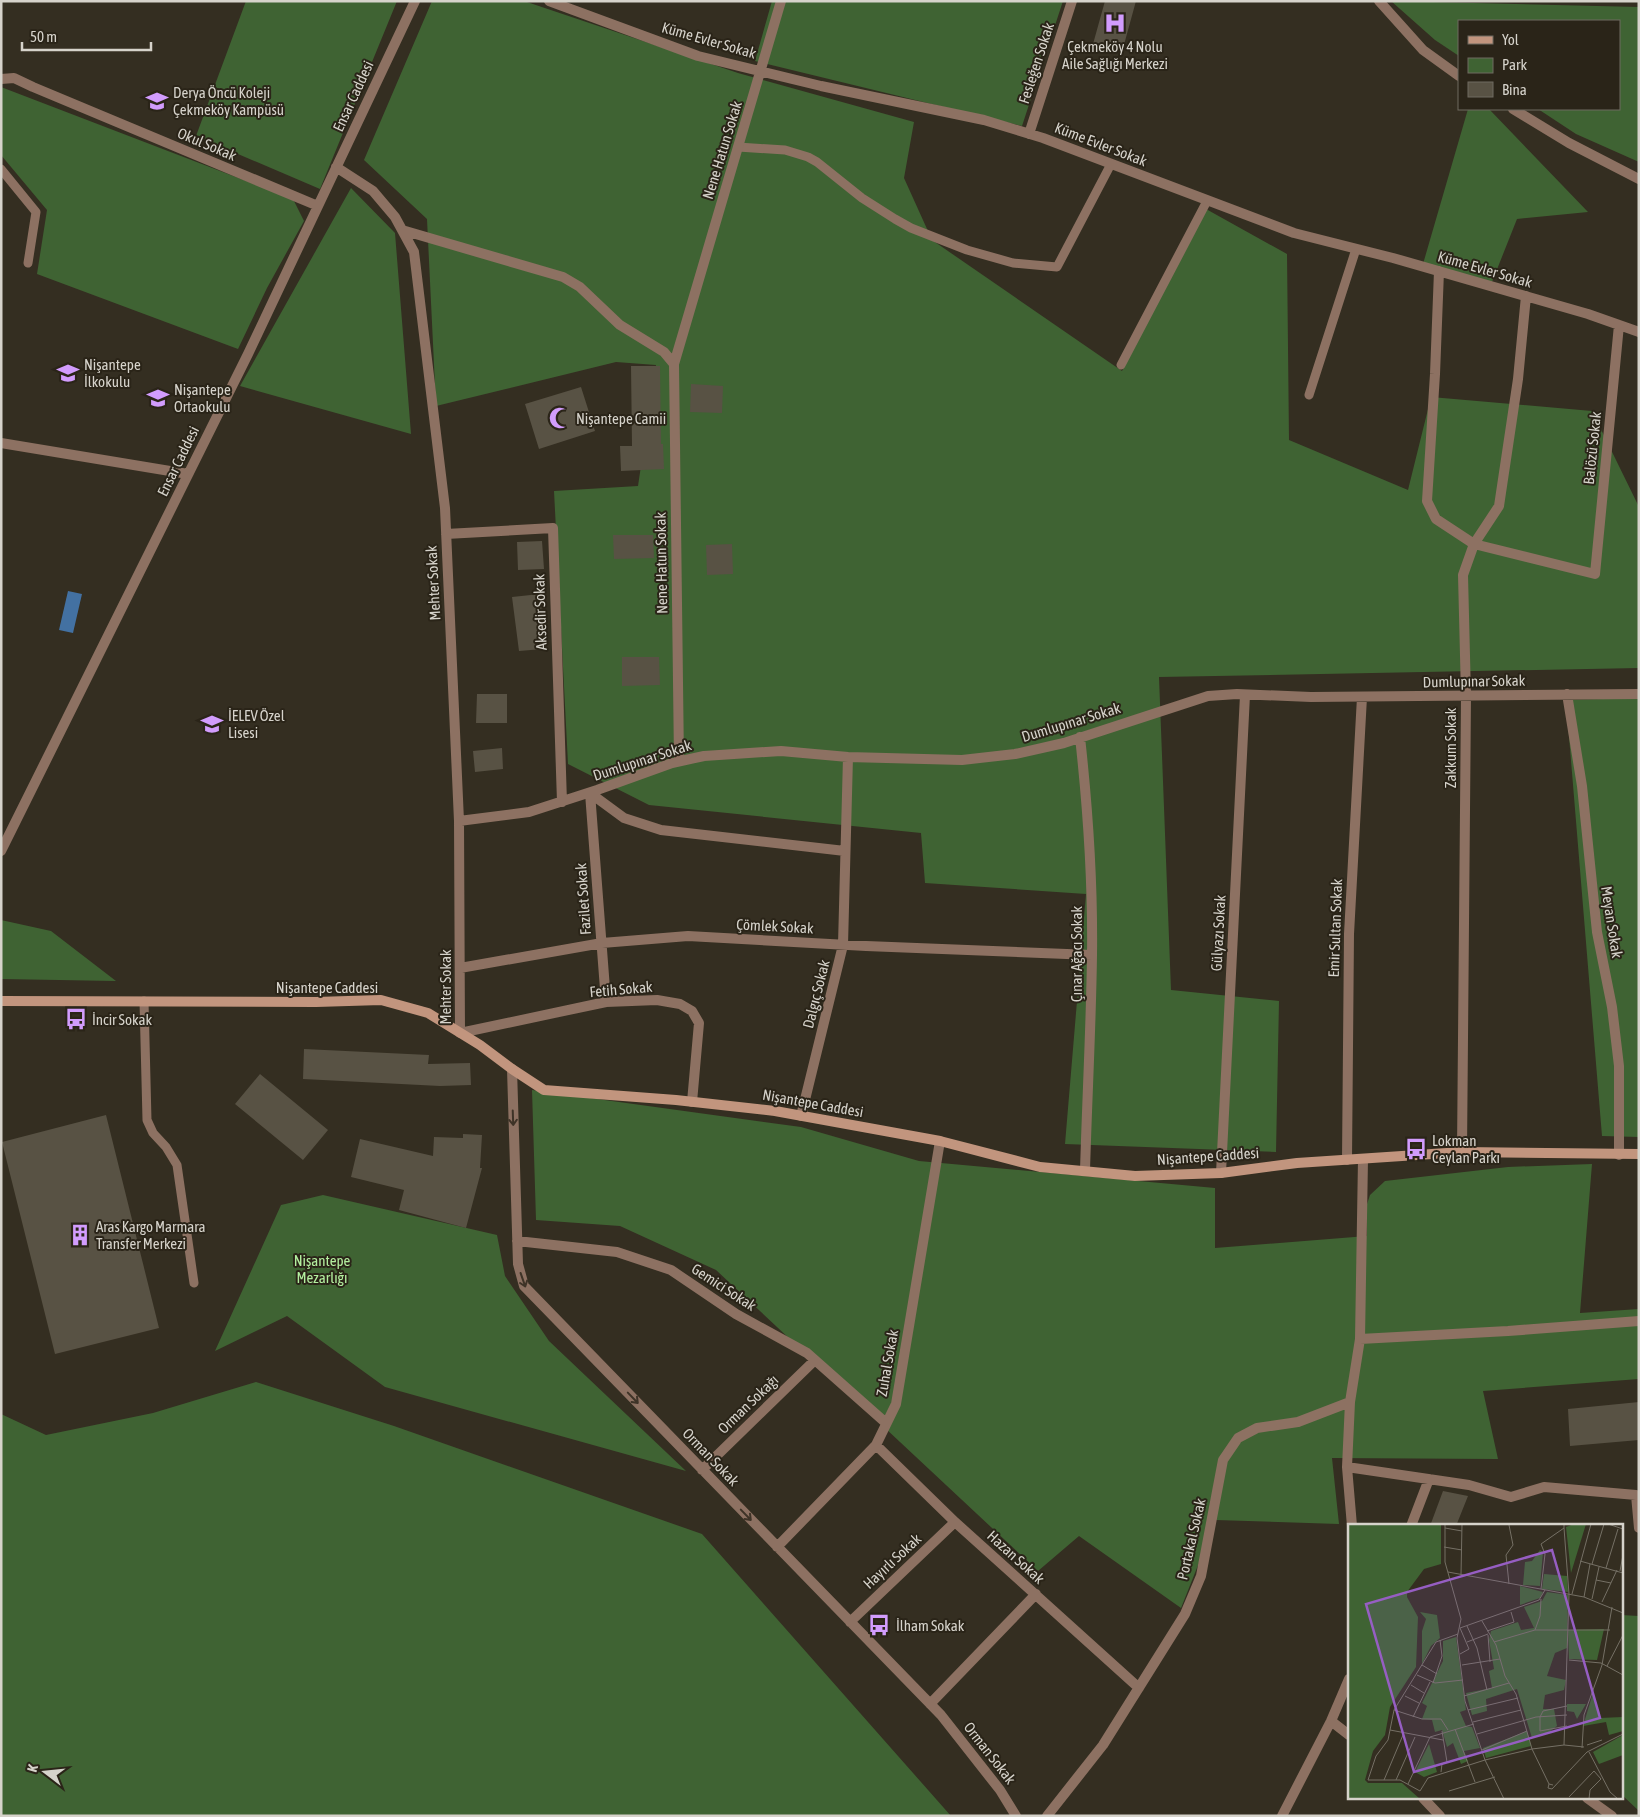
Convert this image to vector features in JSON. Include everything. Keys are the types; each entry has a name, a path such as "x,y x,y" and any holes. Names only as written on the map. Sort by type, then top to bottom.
{"street":[{"name":"Ensar Caddesi","path":"1,851 248,354 415,1"},
{"name":"Küme Evler Sokak","path":"549,1 698,56 821,86 984,120 1029,134 1294,234 1438,271 1588,314 1639,332"},
{"name":"Nene Hatun Sokak","path":"679,762 674,364 781,1"},
{"name":"Fesleğen Sokak","path":"1029,134 1072,1"},
{"path":"1379,1 1423,50 1458,75"},
{"name":"Okul Sokak","path":"1,79 14,78 32,88 318,206"},
{"path":"1515,110 1569,143 1639,179"},
{"name":"Mehter Sokak","path":"336,167 372,191 396,217 414,252 445,508 459,821 460,1033"},
{"path":"402,230 563,277 580,288 620,325 664,352 674,364"},
{"path":"1438,271 1435,374 1427,501 1436,519 1474,544"},
{"name":"Zakkum Sokak","path":"1462,1152 1466,696 1462,575 1474,544 1499,506 1518,379 1526,296"},
{"name":"Balözü Sokak","path":"1474,544 1595,574 1619,325"},
{"path":"1,443 188,474"},
{"name":"Aksedir Sokak","path":"446,534 552,528 562,802"},
{"name":"Meyan Sokak","path":"1567,694 1582,786 1597,932 1612,1007 1619,1066 1619,1154"},
{"name":"Dumlupınar Sokak","path":"459,821 529,812 679,762 704,756 780,751 848,757 962,760 1015,754 1064,743 1208,696 1245,695 1311,698 1639,694"},
{"name":"Gülyazı Sokak","path":"1221,1173 1245,695"},
{"name":"Emir Sultan Sokak","path":"1347,1160 1349,934 1362,697"},
{"name":"Çınar Ağacı Sokak","path":"1080,737 1087,799 1092,955 1085,1172"},
{"name":"Dalgıç Sokak","path":"801,1116 843,945 848,757"},
{"path":"590,793 624,818 661,830 846,851"},
{"name":"Fazilet Sokak","path":"590,793 606,1002"},
{"name":"Çömlek Sokak","path":"460,968 602,943 688,936 843,945 1092,955"},
{"name":"Nişantepe Caddesi","path":"1,1001 316,1002 381,1000 428,1013 480,1045 544,1090 775,1111 940,1141 1040,1167 1085,1172 1135,1176 1221,1173 1297,1163 1462,1152 1639,1154"},
{"name":"Fetih Sokak","path":"460,1033 606,1002 656,1000 680,1004 692,1011 699,1023 692,1102"},
{"name":"Orman Sokak","path":"512,1069 518,1264 524,1286 930,1704 1000,1790 1016,1816"},
{"name":"Zuhal Sokak","path":"777,1547 876,1445 896,1404 940,1141"},
{"path":"1352,1524 1347,1467 1350,1402 1360,1339 1363,1159"},
{"name":"Gemici Sokak","path":"517,1241 617,1252 671,1270 736,1314 807,1353 886,1423"},
{"path":"1360,1339 1508,1331 1639,1321"},
{"name":"Orman Sokağı","path":"702,1470 815,1360"},
{"name":"Portakal Sokak","path":"1047,1816 1103,1745 1185,1614 1201,1576 1224,1460 1238,1438 1257,1428 1298,1422 1350,1402"},
{"name":"Hazan Sokak","path":"876,1445 955,1522 1139,1688"},
{"path":"1347,1467 1469,1485 1511,1497 1544,1487 1636,1495 1639,1528"},
{"path":"1412,1524 1429,1480"},
{"name":"Hayırlı Sokak","path":"850,1622 955,1522"},
{"path":"930,1704 1036,1594"},
{"path":"1282,1816 1331,1721 1348,1681"},
{"path":"1331,1721 1348,1734"},
{"path":"1425,1800 1440,1816"},
{"path":"1590,1800 1612,1816"}],"lane":[{"path":"738,146 785,150 808,157 862,198 895,219 912,228 967,250 1013,263 1057,267 1110,164"},
{"path":"1,169 36,212 28,263"},
{"path":"1121,365 1207,200"},
{"path":"1309,395 1332,330 1356,249"},
{"path":"144,1001 147,1120 153,1133 178,1165 194,1283"}],"green space":[{"path":"246,1 397,1 320,189 196,136"},
{"path":"432,1 524,1 738,73 914,122 904,178 932,240 1122,371 1206,209 1287,254 1289,440 1408,490 1431,397 1592,411 1639,507 1639,668 1159,677 1171,990 1279,1001 1276,1152 1065,1144 1086,894 925,883 921,833 649,805 568,764 554,491 638,486 656,365 616,362 436,406 427,219 364,160"},
{"path":"772,1 1063,1 1022,126 755,61"},
{"path":"1391,1 1639,7 1639,162 1576,134 1540,110 1620,110 1620,20 1458,20 1458,55 1435,40"},
{"path":"1,87 293,199 304,221 267,288 238,349 37,274 47,210 1,155"},
{"path":"1468,110 1490,110 1588,212 1517,219 1490,287 1423,264"},
{"path":"351,188 395,233 411,434 240,386"},
{"path":"1639,698 1639,1137 1602,1136 1566,700"},
{"path":"1,920 51,931 116,981 1,979"},
{"path":"532,1090 801,1127 919,1161 1215,1188 1215,1248 1367,1236 1367,1204 1370,1195 1385,1181 1508,1167 1592,1164 1580,1313 1639,1309 1639,1379 1483,1391 1498,1459 1332,1458 1339,1524 1216,1520 1181,1608 1079,1536 1038,1571 716,1270 620,1226 536,1220"},
{"name":"Nişantepe Mezarlığı","path":"323,1195 497,1235 505,1276 549,1341 686,1471 385,1387 287,1316 215,1351 281,1205"},
{"path":"256,1382 394,1426 702,1534 951,1816 1,1816 1,1414 46,1435 153,1413"},
{"path":"1622,1615 1639,1616 1639,1811 1622,1795"}],"water":[{"path":"68,591 82,594 73,633 59,630"}],"building":[{"name":"Çekmeköy 4 Nolu Aile Sağlığı Merkezi","path":"1105,1 1136,1 1122,52 1093,44"},
{"path":"631,366 660,366 661,444 663,444 664,469 621,471 620,446 632,446"},
{"path":"691,384 723,386 722,413 690,412"},
{"name":"Nişantepe Camii","path":"581,387 595,431 539,449 525,404"},
{"path":"613,535 653,535 654,558 614,559"},
{"path":"542,541 544,569 518,570 517,542"},
{"path":"732,544 733,574 707,575 706,545"},
{"path":"540,594 543,649 519,651 512,597"},
{"path":"622,657 659,657 660,685 622,686"},
{"path":"477,694 507,694 507,723 476,723"},
{"path":"502,748 503,769 475,772 473,751"},
{"path":"304,1049 429,1055 428,1064 470,1063 471,1085 440,1086 303,1079"},
{"path":"260,1074 328,1130 303,1160 235,1104"},
{"name":"Aras Kargo Marmara Transfer Merkezi","path":"106,1115 159,1328 55,1354 2,1142"},
{"path":"463,1134 482,1135 480,1168 482,1168 466,1228 399,1210 404,1190 351,1177 360,1139 433,1156 434,1137 463,1138"},
{"path":"1639,1402 1639,1440 1570,1446 1568,1409"},
{"path":"1443,1491 1468,1496 1457,1524 1431,1524"}],"place":[{"name":"Çekmeköy 4 Nolu Aile Sağlığı Merkezi","path":"1115,23"},
{"name":"Derya Öncü Koleji Çekmeköy Kampüsü","path":"157,101"},
{"name":"Nişantepe İlkokulu","path":"68,373"},
{"name":"Nişantepe Ortaokulu","path":"158,398"},
{"name":"Nişantepe Camii","path":"560,418"},
{"name":"İELEV Özel Lisesi","path":"212,724"},
{"name":"İncir Sokak","path":"76,1019"},
{"name":"Lokman Ceylan Parkı","path":"1416,1149"},
{"name":"Aras Kargo Marmara Transfer Merkezi","path":"80,1235"},
{"name":"İlham Sokak","path":"879,1625"}]}
